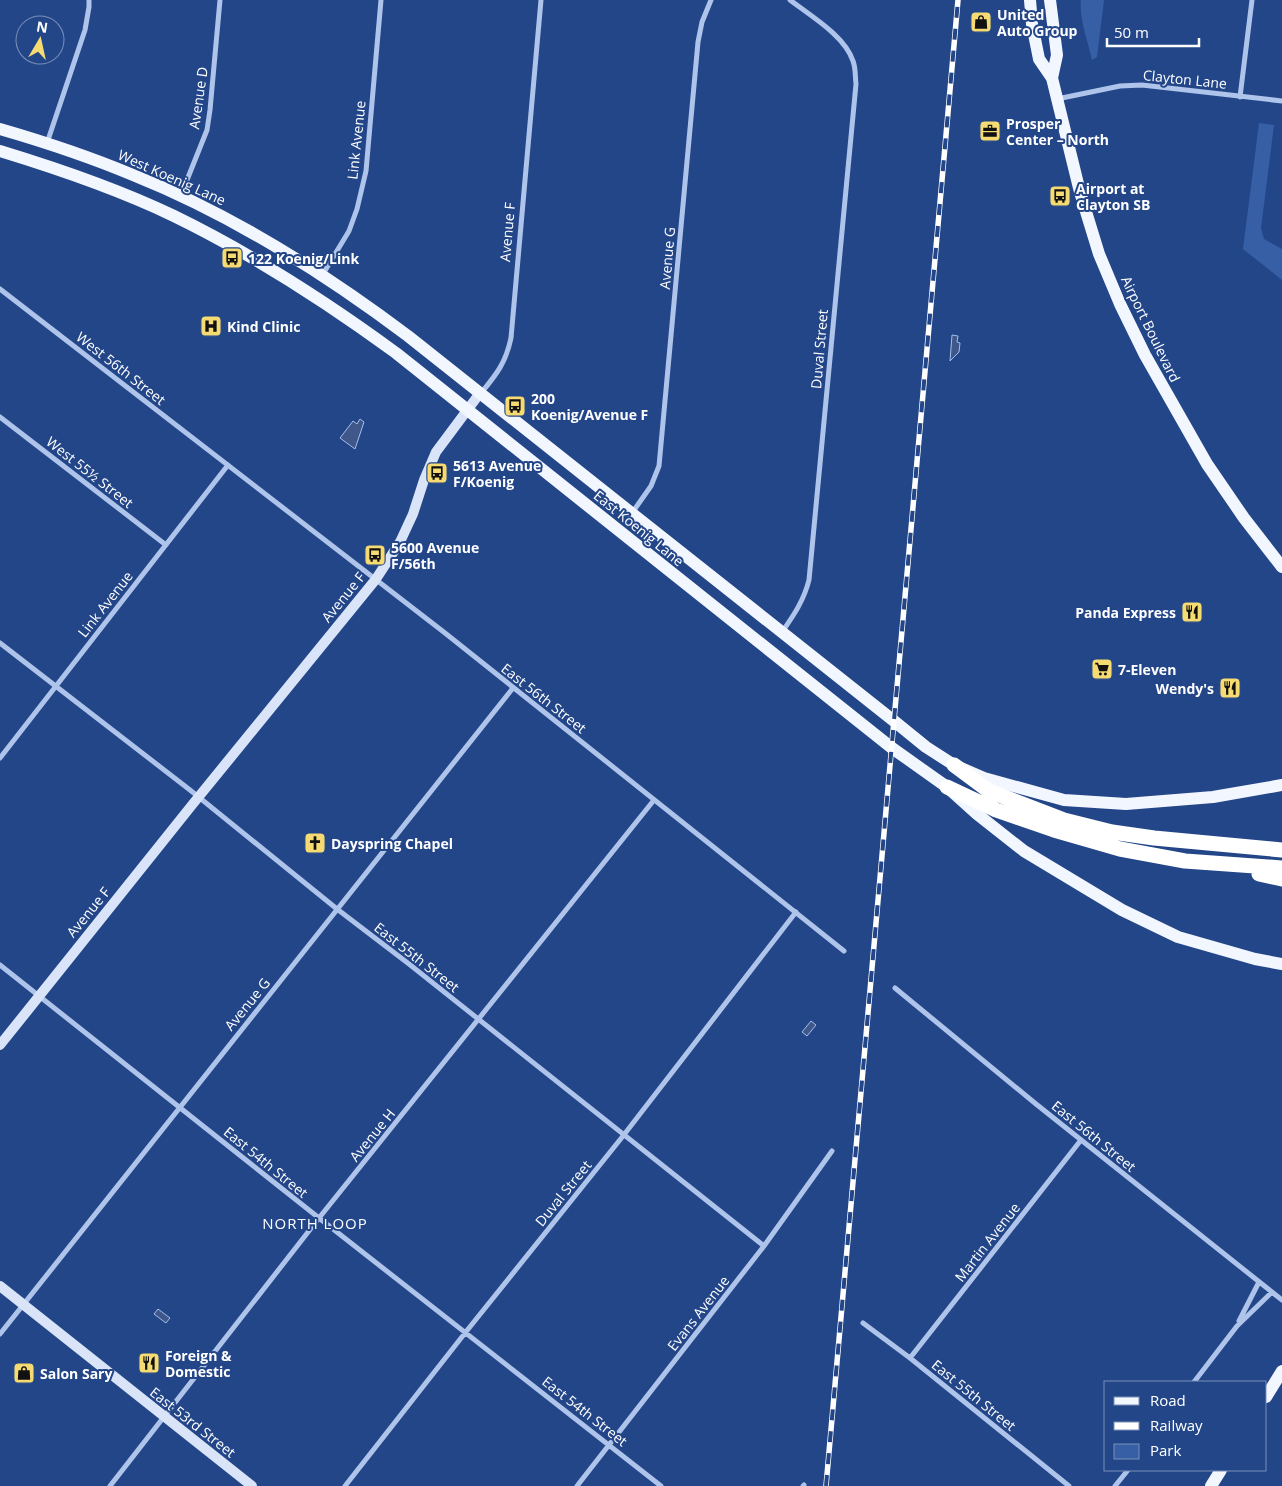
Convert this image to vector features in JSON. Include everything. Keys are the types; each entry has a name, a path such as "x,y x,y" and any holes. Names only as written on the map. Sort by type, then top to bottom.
{"highway":[{"path":"954,765 989,791 1064,820 1112,832 1154,838 1282,850"},
{"path":"947,787 996,810 1054,830 1120,849 1185,861 1282,868"},
{"path":"1211,863 1282,879"}],"main road":[{"name":"Airport Boulevard","path":"1030,0 1032,24 1039,59 1052,78 1077,183 1099,254 1137,340 1207,464 1244,518 1282,567"},
{"name":"Airport Boulevard","path":"1050,0 1057,55 1052,78"},
{"name":"West Koenig Lane","path":"0,129 47,143 135,175 271,243 323,274"},
{"name":"East Koenig Lane","path":"0,151 86,179 172,215 220,239 311,294 396,353 892,748 947,787 977,814 1024,851 1122,910 1178,937 1282,964"},
{"name":"East Koenig Lane","path":"323,274 371,308 480,393 926,747 954,765 984,778 1064,800 1126,804 1213,797 1282,785"},
{"path":"1267,1395 1282,1371"},
{"path":"1211,1486 1220,1471"}],"street":[{"path":"47,143 85,30 89,0"},
{"name":"Avenue D","path":"180,196 207,130 220,0"},
{"name":"Link Avenue","path":"323,274 349,231 362,192 366,171 381,0"},
{"name":"Avenue F","path":"0,1045 198,796 376,579 400,542 413,514 424,480 436,452 504,363 511,338 541,0"},
{"name":"Avenue G","path":"632,513 651,486 659,466 698,42 702,22 711,0"},
{"name":"Duval Street","path":"781,632 806,594 809,580 856,84 853,61 846,47 836,36 790,0"},
{"path":"1240,96 1252,0"},
{"name":"Clayton Lane","path":"1058,99 1120,86 1142,84 1282,101"},
{"name":"West 56th Street","path":"0,289 228,465"},
{"name":"West 55½ Street","path":"0,417 166,545"},
{"name":"Link Avenue","path":"0,758 228,465"},
{"name":"East 56th Street","path":"228,465 376,579 844,951"},
{"name":"East 55th Street","path":"0,643 198,796 337,909 410,964 764,1246"},
{"name":"Avenue G","path":"0,1334 513,688"},
{"name":"Avenue H","path":"110,1486 319,1218 654,800"},
{"name":"Duval Street","path":"345,1486 465,1333 624,1136 796,912"},
{"name":"East 54th Street","path":"0,965 179,1108 252,1163 319,1218 661,1486"},
{"name":"East 56th Street","path":"895,988 1081,1140 1282,1300"},
{"name":"Martin Avenue","path":"910,1358 1081,1140"},
{"name":"Evans Avenue","path":"577,1486 764,1246 832,1151"},
{"path":"1237,1326 1259,1282"},
{"name":"East 53rd Street","path":"0,1286 252,1486"},
{"path":"1195,1381 1237,1326 1272,1292"},
{"name":"East 55th Street","path":"863,1323 910,1358 1069,1486"},
{"path":"1115,1486 1127,1471"}],"green space":[{"path":"1081,0 1104,0 1097,57 1092,60 1083,22"},
{"path":"1259,123 1274,125 1261,228 1264,239 1282,249 1282,280 1243,249"}],"shaded area":[{"path":"952,335 958,336 957,342 960,343 959,352 950,361"},
{"path":"360,419 364,422 355,449 340,438 353,421 357,424"},
{"path":"811,1021 816,1025 807,1036 802,1032"},
{"path":"158,1309 170,1318 166,1323 154,1314"}],"railway":[{"path":"826,1486 958,0"}],"place":[{"name":"United Auto Group","path":"981,22"},
{"name":"Prosper Center – North","path":"990,131"},
{"name":"Airport at Clayton SB","path":"1060,196"},
{"name":"122 Koenig/Link","path":"232,258"},
{"name":"Kind Clinic","path":"211,326"},
{"name":"200 Koenig/Avenue F","path":"515,406"},
{"name":"5613 Avenue F/Koenig","path":"437,473"},
{"name":"5600 Avenue F/56th","path":"375,555"},
{"name":"Panda Express","path":"1192,612"},
{"name":"7-Eleven","path":"1102,669"},
{"name":"Wendy's","path":"1230,688"},
{"name":"Dayspring Chapel","path":"315,843"},
{"name":"Foreign & Domestic","path":"149,1363"},
{"name":"Salon Sary","path":"24,1373"}],"district":[{"name":"NORTH LOOP","path":"315,1223"}]}
